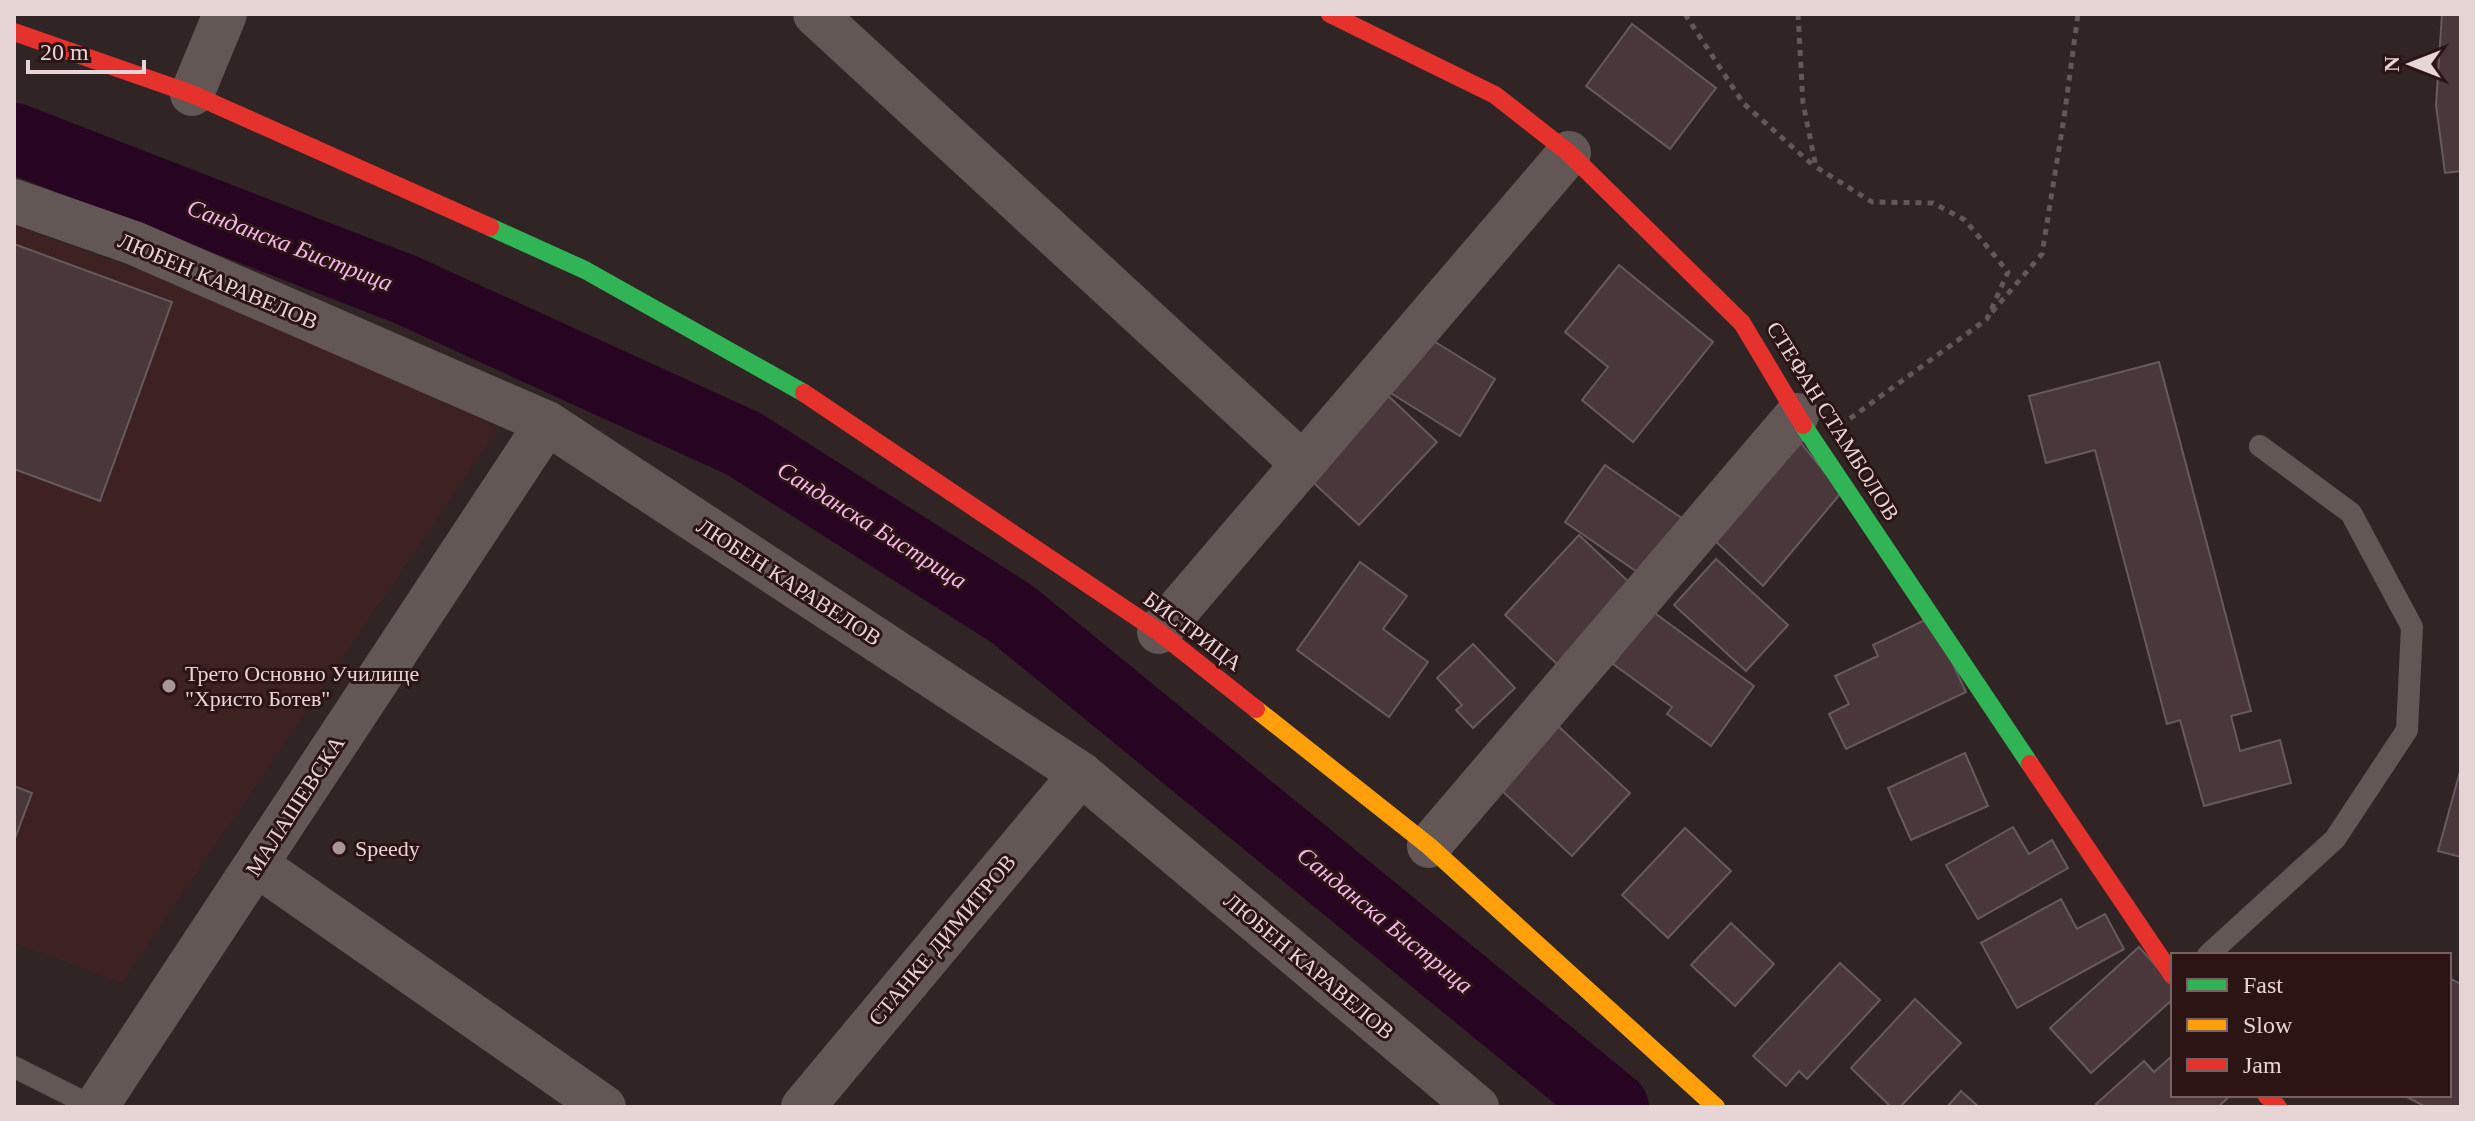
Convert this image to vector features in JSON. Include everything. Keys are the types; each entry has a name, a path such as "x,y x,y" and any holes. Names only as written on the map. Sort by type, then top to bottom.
{"street":[{"path":"192,94 225,14"},
{"path":"815,14 1303,464"},
{"name":"СТЕФАН СТАМБОЛОВ","path":"1330,14 1495,95 1569,153 1742,323 1806,430 2171,973"},
{"name":"БИСТРИЦА","path":"14,32 192,94 585,270 813,398 1159,632 1429,846 1716,1107"},
{"path":"1159,632 1569,153"},
{"name":"ЛЮБЕН КАРАВЕЛОВ","path":"14,201 134,243 547,423 1081,774 1477,1107"},
{"name":"МАЛАШЕВСКА","path":"95,1107 547,423"},
{"path":"1429,846 1806,430"},
{"name":"СТАНКЕ ДИМИТРОВ","path":"803,1107 1081,774"},
{"path":"257,865 604,1107"}],"lane":[{"path":"2210,953 2335,839 2407,730 2412,627 2351,513 2260,446"},
{"path":"14,1067 95,1107"}],"path":[{"path":"1685,14 1743,103 1816,167 1872,202 1933,203 1965,220 2008,272 1987,319"},
{"path":"1798,14 1803,103 1816,167"},
{"path":"1806,430 1987,319 2042,254 2078,14"}],"shaded area":[{"name":"Трето Основно Училище \"Христо Ботев\"","path":"14,225 221,299 499,428 122,983 14,943"}],"building":[{"path":"2442,14 2461,14 2461,171 2445,173 2436,105"},
{"path":"1632,24 1716,88 1670,149 1586,86"},
{"path":"14,244 172,302 100,501 14,469"},
{"path":"1619,265 1713,342 1633,442 1582,400 1608,367 1565,332"},
{"path":"1424,335 1495,379 1460,436 1389,392"},
{"path":"2159,362 2251,711 2231,716 2240,751 2280,740 2291,783 2204,806 2180,720 2167,724 2095,450 2046,463 2029,396"},
{"path":"1382,390 1437,442 1359,525 1304,474"},
{"path":"1801,443 1841,493 1763,586 1712,538"},
{"path":"1605,465 1683,519 1643,576 1565,522"},
{"path":"1579,535 1631,584 1557,664 1505,615"},
{"path":"1716,559 1788,625 1746,671 1674,605"},
{"path":"1360,562 1407,596 1383,629 1428,662 1389,717 1297,650"},
{"path":"1652,611 1754,686 1711,746 1667,714 1672,707 1613,664"},
{"path":"1931,617 1966,692 1846,749 1829,714 1849,704 1835,676 1878,656 1873,645"},
{"path":"1473,644 1515,688 1473,728 1456,710 1462,705 1437,678"},
{"path":"1557,725 1630,793 1572,856 1499,788"},
{"path":"1965,753 1988,806 1911,840 1888,788"},
{"path":"2461,768 2461,857 2438,851"},
{"path":"14,786 32,793 14,841"},
{"path":"2013,827 2029,854 2052,840 2068,868 1978,919 1946,865"},
{"path":"1685,828 1731,871 1668,938 1622,895"},
{"path":"2061,899 2077,929 2105,914 2124,949 2017,1008 1981,943"},
{"path":"1731,923 1774,964 1735,1006 1691,965"},
{"path":"2139,947 2171,983 2171,1001 2091,1073 2050,1028"},
{"path":"1840,963 1880,1000 1807,1079 1799,1071 1786,1086 1753,1056"},
{"path":"2451,979 2461,984 2461,1107 2426,1107 2407,1097 2451,1097"},
{"path":"1915,999 1961,1043 1900,1107 1891,1107 1851,1068"},
{"path":"2171,1057 2171,1097 2229,1097 2218,1107 2099,1107 2096,1104 2144,1061 2154,1072"},
{"path":"1961,1091 1979,1107 1947,1107"}],"waterway":[{"name":"Санданска Бистрица","path":"14,138 404,289 744,444 1012,614 1614,1107"}],"traffic: fast":[{"path":"490,227 585,270 804,393"},
{"path":"1803,425 2030,764"}],"traffic: slow":[{"path":"1256,709 1429,846 1716,1107"}],"traffic: jam":[{"path":"1330,14 1495,95 1569,153 1742,323 1803,425"},
{"path":"14,32 192,94 490,227"},
{"path":"804,393 1159,632 1256,709"},
{"path":"2030,764 2171,973"},
{"path":"2268,1097 2278,1107"}],"place":[{"name":"Трето Основно Училище \"Христо Ботев\"","path":"169,686"},
{"name":"Speedy","path":"339,848"}]}
